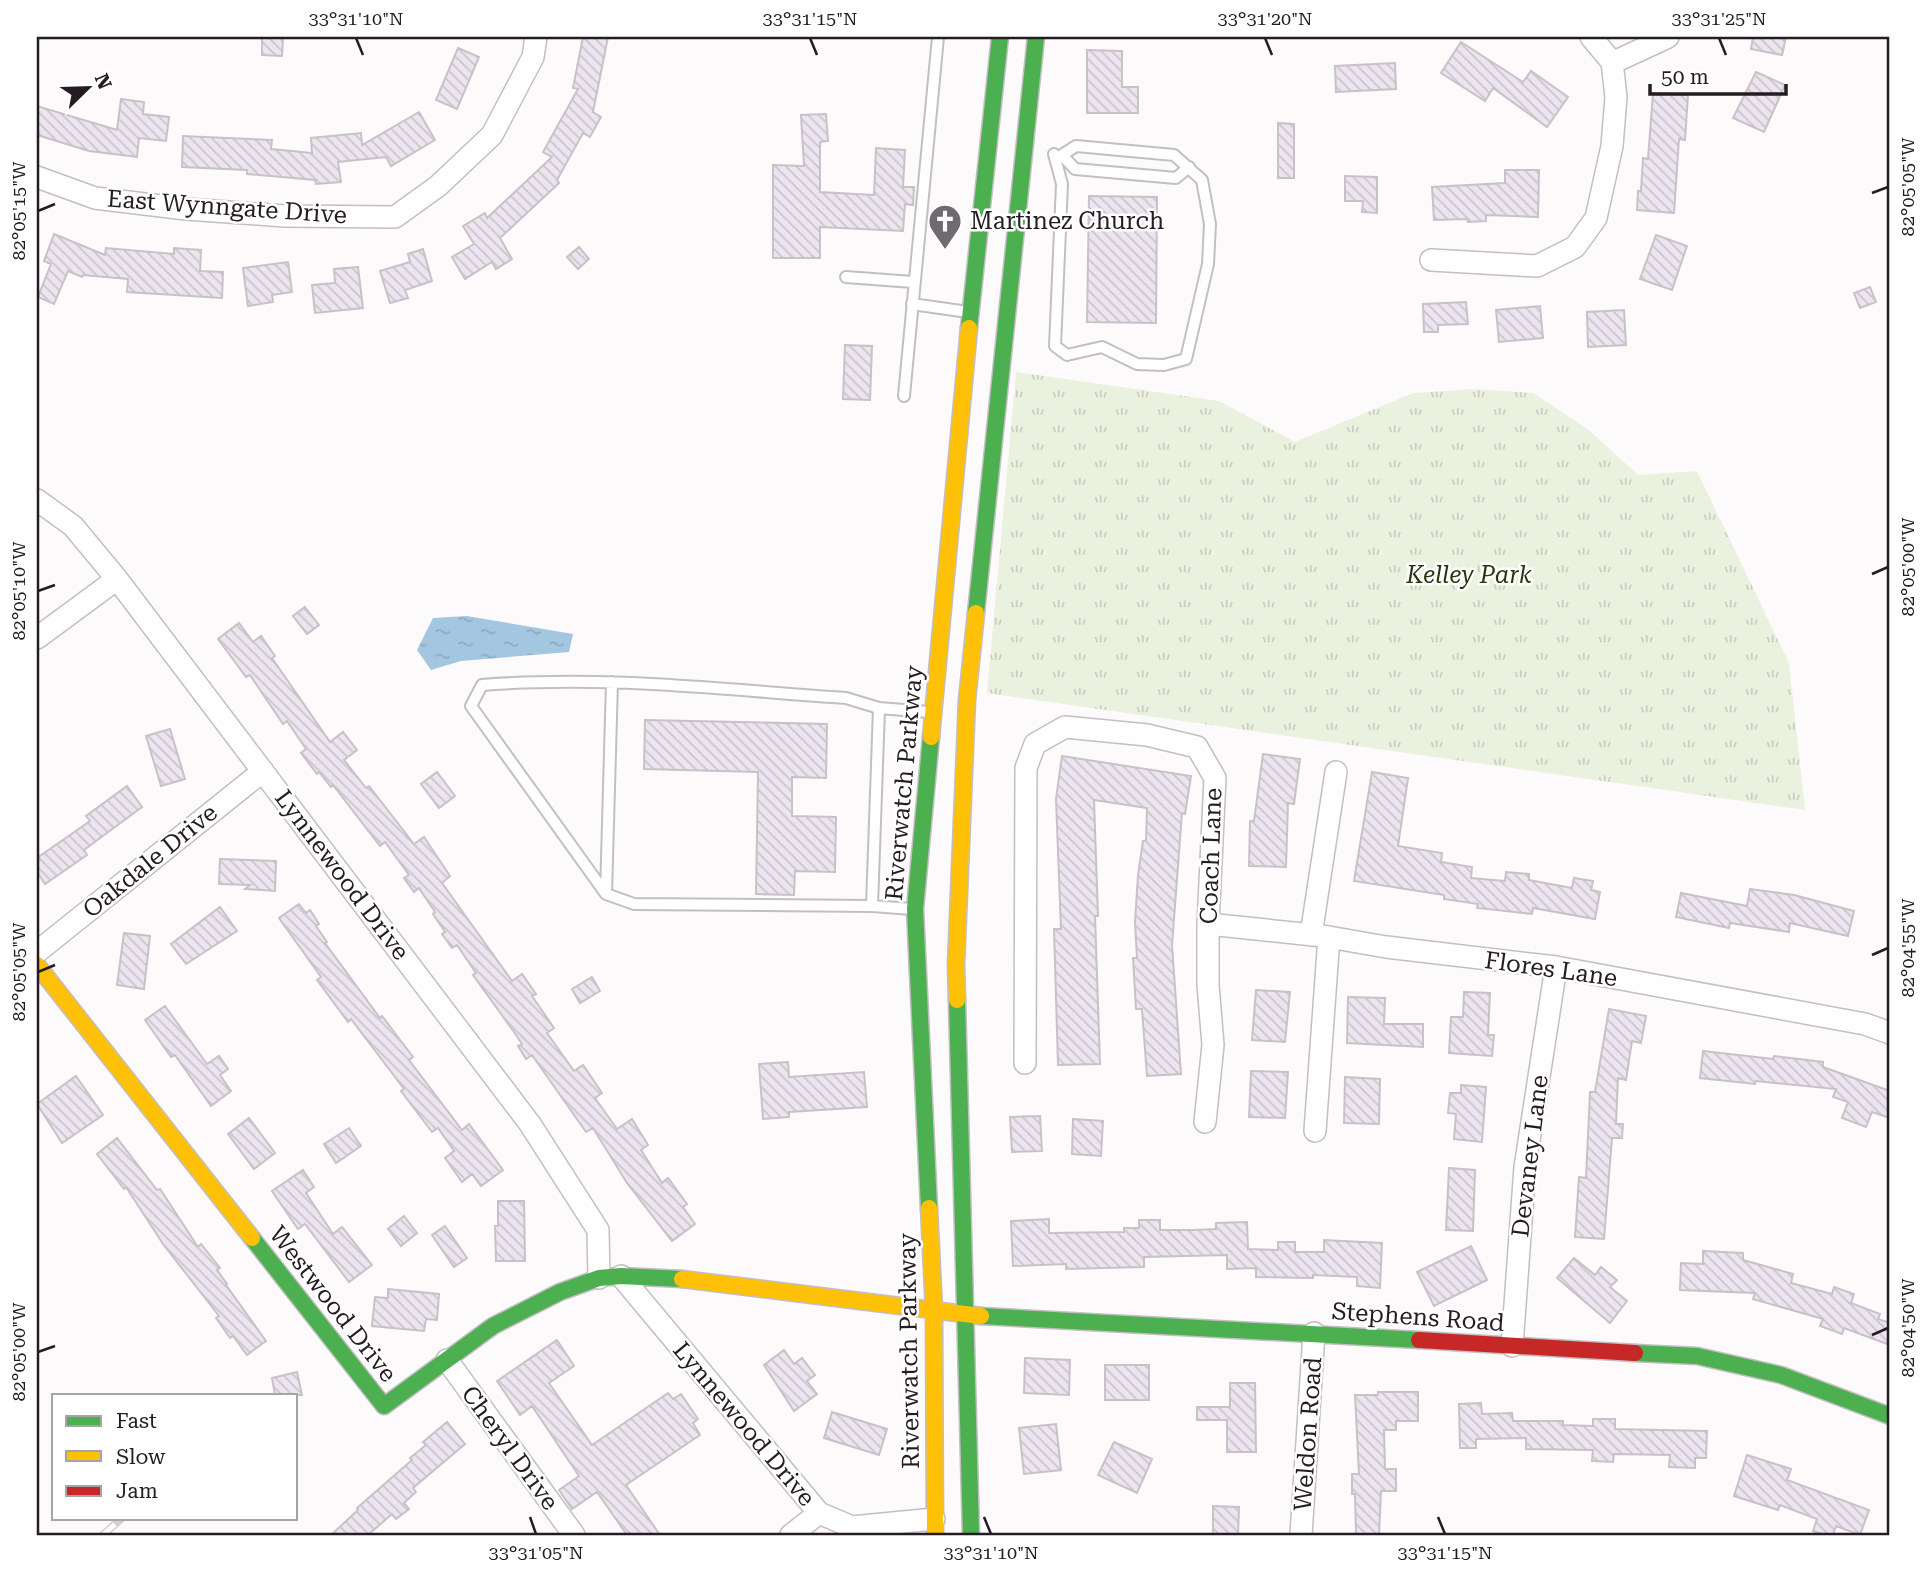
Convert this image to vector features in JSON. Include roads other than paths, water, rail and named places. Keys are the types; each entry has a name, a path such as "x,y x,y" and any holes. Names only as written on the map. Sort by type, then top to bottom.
{"main road":[{"name":"Riverwatch Parkway","path":"934,1527 934,1311 915,909 1000,37"},
{"path":"971,1535 956,965 966,714 1044,153 1036,37"},
{"name":"Westwood Drive","path":"37,965 384,1406 494,1326 540,1301 599,1278 621,1276 689,1279 934,1311"},
{"name":"Stephens Road","path":"934,1311 1697,1356 1781,1375 1890,1416"}],"street":[{"name":"East Wynngate Drive","path":"37,177 95,198 186,209 285,216 395,216 438,186 492,135 533,57 536,37"},
{"path":"1431,260 1537,266 1574,247 1596,218 1612,146 1616,97 1612,63 1591,37"},
{"path":"1612,63 1668,37"},
{"name":"Lynnewood Drive","path":"37,500 73,526 117,579 530,1124 598,1230 599,1278"},
{"path":"37,638 117,579"},
{"name":"Coach Lane","path":"1025,1063 1026,768 1035,744 1065,727 1147,735 1197,747 1215,778 1208,924 1208,985 1213,1045 1205,1122"},
{"name":"Oakdale Drive","path":"37,952 263,771"},
{"path":"1315,1131 1320,936 1336,772"},
{"name":"Flores Lane","path":"1208,924 1556,967 1865,1024 1890,1033"},
{"name":"Devaney Lane","path":"1512,1346 1525,1167 1556,967"},
{"name":"Lynnewood Drive","path":"621,1276 819,1513 852,1527 934,1527"},
{"name":"Weldon Road","path":"1301,1535 1314,1332"},
{"name":"Cheryl Drive","path":"447,1360 573,1535"},
{"path":"791,1535 819,1513"}],"lane":[{"path":"904,396 938,37"},
{"path":"1076,146 1174,155 1202,180 1210,225 1209,264 1186,359 1164,365 1138,364 1102,347 1067,355 1055,346 1062,184 1044,153 1076,146"},
{"path":"1044,153 1075,169 1176,178 1189,167"},
{"path":"846,277 913,282"},
{"path":"912,304 971,313"},
{"path":"915,909 872,906 634,904 606,894 471,706 482,685 534,681 612,682 846,698 879,708 932,713"},
{"path":"606,894 612,682"},
{"path":"872,906 879,708"}],"water":[{"path":"467,616 573,634 569,652 461,661 431,670 417,650 433,618"}],"railway":[{"path":"103,1535 120,1520"}],"place":[{"name":"Martinez Church","path":"945,251"}],"park label":[{"name":"Kelley Park","path":"1469,575"}]}
